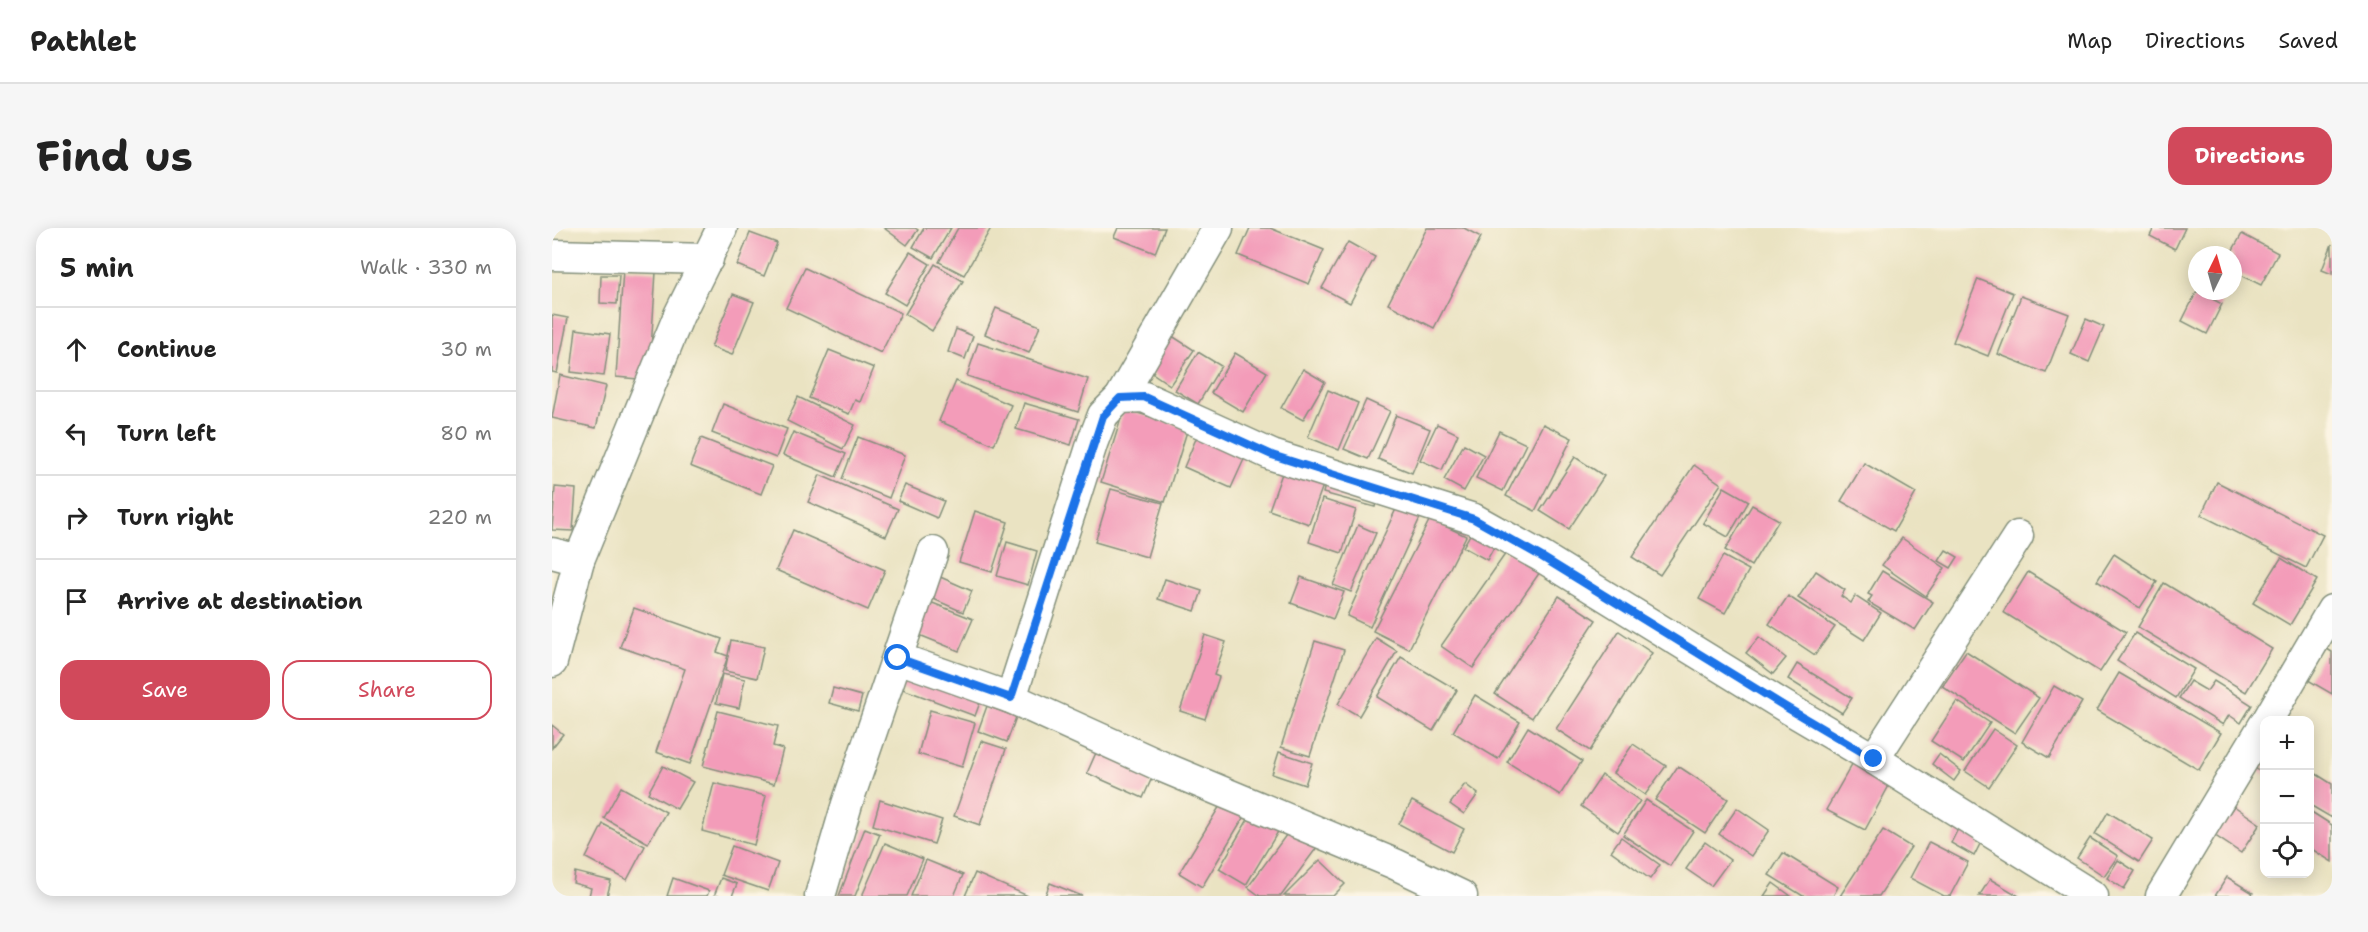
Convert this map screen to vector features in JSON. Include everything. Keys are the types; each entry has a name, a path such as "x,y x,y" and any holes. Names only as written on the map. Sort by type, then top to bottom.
{"street":[{"path":"552,662 566,557 722,228"},
{"path":"1011,698 1103,416 1120,398 1218,228"},
{"path":"552,255 708,259"},
{"path":"1120,398 1144,397 1272,455 1474,519 1542,557 1874,759 2093,896"},
{"path":"1874,759 2018,536"},
{"path":"820,896 847,804 933,552"},
{"path":"2269,716 2332,609"},
{"path":"898,658 1011,698 1163,767 1395,864 1462,896"},
{"path":"2161,896 2260,733"}],"building":[{"path":"884,228 915,228 918,230 907,245"},
{"path":"924,228 951,228 933,258 913,247"},
{"path":"958,228 991,228 964,275 939,262"},
{"path":"1118,228 1165,228 1155,253 1114,237"},
{"path":"1250,228 1270,228 1324,250 1309,284 1238,255"},
{"path":"1427,228 1464,228 1481,237 1434,328 1388,304"},
{"path":"2154,228 2185,228 2175,249 2150,236"},
{"path":"750,233 777,243 764,276 737,265"},
{"path":"2242,234 2278,253 2261,285 2242,276 2242,246 2235,246"},
{"path":"1348,242 1375,257 1350,303 1322,288"},
{"path":"2332,244 2332,274 2322,270"},
{"path":"910,252 930,264 905,305 885,293"},
{"path":"935,264 963,281 932,331 905,314"},
{"path":"805,268 901,313 881,353 786,308"},
{"path":"623,269 656,272 649,380 616,377"},
{"path":"601,275 619,275 617,304 600,303"},
{"path":"1978,279 2013,293 1988,356 1953,342"},
{"path":"733,294 754,302 732,355 711,347"},
{"path":"2021,296 2069,314 2046,373 1998,354"},
{"path":"2192,300 2214,300 2222,304 2207,334 2182,321"},
{"path":"996,308 1040,326 1029,353 985,334"},
{"path":"552,315 568,318 557,373 552,372"},
{"path":"2086,319 2104,327 2089,362 2071,354"},
{"path":"576,329 610,334 604,376 571,372"},
{"path":"956,329 973,336 965,359 948,352"},
{"path":"1166,332 1194,350 1170,385 1142,366"},
{"path":"978,343 1088,379 1078,412 967,376"},
{"path":"829,350 874,368 860,402 855,400 849,414 809,398"},
{"path":"1198,352 1221,366 1198,404 1175,390"},
{"path":"1235,353 1267,372 1243,412 1211,393"},
{"path":"1303,369 1325,382 1303,420 1281,408"},
{"path":"560,375 606,386 596,428 552,418"},
{"path":"956,381 1011,405 994,445 939,421"},
{"path":"1328,390 1358,403 1339,450 1308,437"},
{"path":"798,397 855,425 843,449 787,421"},
{"path":"1366,400 1390,411 1368,459 1344,449"},
{"path":"1024,403 1079,419 1071,445 1016,429"},
{"path":"723,404 787,429 776,458 712,433"},
{"path":"1124,409 1188,428 1165,502 1101,482"},
{"path":"1396,415 1430,429 1412,473 1378,459"},
{"path":"1437,424 1458,434 1442,470 1420,460"},
{"path":"1543,424 1572,438 1535,511 1506,496"},
{"path":"1499,431 1526,444 1503,491 1476,478"},
{"path":"793,432 846,454 836,477 783,455"},
{"path":"1198,434 1246,455 1231,488 1184,467"},
{"path":"858,437 905,455 889,498 842,479"},
{"path":"701,438 772,466 761,494 690,466"},
{"path":"1464,444 1484,455 1464,491 1444,480"},
{"path":"1575,457 1604,476 1569,529 1540,511"},
{"path":"1864,463 1916,493 1894,531 1841,501"},
{"path":"1285,465 1325,480 1309,524 1269,510"},
{"path":"1694,465 1721,484 1660,575 1632,557"},
{"path":"820,475 898,509 886,536 808,502"},
{"path":"1326,481 1378,495 1375,507 1323,493"},
{"path":"2217,482 2323,535 2306,568 2201,515"},
{"path":"905,485 944,501 937,518 898,501"},
{"path":"555,487 576,489 573,531 552,530"},
{"path":"1724,487 1749,501 1728,537 1703,523"},
{"path":"1111,489 1163,503 1147,557 1095,542"},
{"path":"1401,498 1424,509 1370,627 1347,616"},
{"path":"1322,499 1356,510 1342,553 1309,542"},
{"path":"1752,505 1779,520 1751,566 1725,550"},
{"path":"975,511 1008,522 992,572 959,562"},
{"path":"1430,519 1466,536 1409,649 1373,631"},
{"path":"1358,525 1376,533 1351,592 1333,585"},
{"path":"793,530 885,570 868,610 776,570"},
{"path":"1471,533 1495,545 1487,560 1463,547"},
{"path":"1902,538 1945,568 1926,596 1882,565"},
{"path":"1007,542 1037,551 1028,585 997,576"},
{"path":"1508,550 1540,572 1473,668 1441,646"},
{"path":"1946,550 1958,557 1951,568 1939,561"},
{"path":"2114,554 2157,582 2140,608 2097,581"},
{"path":"1723,556 1749,570 1725,613 1699,599"},
{"path":"2281,558 2317,580 2290,625 2253,603"},
{"path":"1816,571 1845,590 1841,596 1851,603 1855,596 1881,613 1864,640 1798,598"},
{"path":"1882,571 1933,602 1915,630 1868,602 1872,596 1868,594"},
{"path":"2028,572 2126,632 2100,672 2003,612"},
{"path":"938,576 972,591 963,612 929,597"},
{"path":"1301,577 1344,592 1333,619 1291,603"},
{"path":"1165,579 1202,591 1195,611 1158,599"},
{"path":"2164,583 2272,649 2246,692 2138,627"},
{"path":"1559,596 1596,620 1532,718 1495,694"},
{"path":"1788,596 1835,627 1815,655 1769,624"},
{"path":"925,600 973,619 959,651 912,632"},
{"path":"634,608 722,639 717,652 728,656 690,764 656,752 685,669 620,647"},
{"path":"1619,631 1652,653 1590,751 1556,729"},
{"path":"2135,633 2194,669 2176,698 2117,661"},
{"path":"1205,635 1226,642 1214,675 1219,677 1205,719 1180,711"},
{"path":"1759,637 1786,658 1773,674 1746,653"},
{"path":"1376,638 1397,651 1359,716 1338,704"},
{"path":"731,640 764,647 757,678 725,671"},
{"path":"1315,641 1344,650 1310,756 1281,747"},
{"path":"2327,649 2332,652 2332,694 2308,680"},
{"path":"1966,651 2039,698 2015,733 1942,686"},
{"path":"1401,657 1457,690 1433,731 1377,697"},
{"path":"1797,664 1852,698 1842,713 1788,679"},
{"path":"908,670 982,697 975,716 900,688"},
{"path":"2119,673 2221,733 2199,770 2097,710"},
{"path":"722,674 745,679 739,708 716,703"},
{"path":"2190,681 2207,691 2214,681 2252,705 2241,723 2229,715 2223,725 2179,698"},
{"path":"2054,686 2082,702 2049,758 2022,742"},
{"path":"833,688 862,696 858,711 829,703"},
{"path":"1475,695 1520,722 1498,759 1453,732"},
{"path":"1957,701 1990,723 1964,762 1931,741"},
{"path":"987,706 1016,717 1007,742 978,731"},
{"path":"930,710 975,723 962,767 918,754"},
{"path":"718,711 778,726 773,746 783,749 774,784 703,766"},
{"path":"552,725 563,734 552,748"},
{"path":"1528,727 1582,761 1560,795 1507,762"},
{"path":"1993,729 2017,745 1989,787 1965,771"},
{"path":"981,741 1006,749 980,825 954,816"},
{"path":"1633,744 1666,766 1645,795 1613,773"},
{"path":"1099,746 1155,771 1143,798 1087,773"},
{"path":"1279,752 1312,763 1305,785 1272,774"},
{"path":"1939,754 1961,771 1954,781 1932,764"},
{"path":"2260,756 2260,772 2253,766"},
{"path":"1855,759 1892,780 1865,830 1826,810"},
{"path":"663,766 693,782 677,809 648,793"},
{"path":"1678,766 1728,799 1705,833 1655,800"},
{"path":"2314,773 2332,784 2332,818 2314,807"},
{"path":"1602,775 1640,801 1618,832 1581,806"},
{"path":"714,783 766,796 754,845 702,831"},
{"path":"1465,784 1478,794 1464,814 1450,804"},
{"path":"621,787 666,812 648,843 604,818"},
{"path":"1224,799 1246,813 1202,887 1179,873"},
{"path":"880,800 942,820 934,844 873,825"},
{"path":"1646,800 1693,831 1670,866 1623,835"},
{"path":"1412,801 1464,829 1452,852 1399,824"},
{"path":"2234,806 2260,824 2241,853 2214,835"},
{"path":"1737,808 1769,830 1751,856 1719,834"},
{"path":"1254,809 1282,825 1246,885 1219,869"},
{"path":"2108,812 2153,840 2139,862 2095,834"},
{"path":"2314,814 2332,825 2332,862 2314,851"},
{"path":"603,824 645,846 627,880 586,858"},
{"path":"1292,827 1318,846 1281,896 1260,896 1248,887"},
{"path":"865,828 880,834 855,896 839,896"},
{"path":"1958,829 1981,842 1974,856 1951,843"},
{"path":"1883,830 1911,847 1879,896 1840,896"},
{"path":"1621,837 1660,865 1650,879 1611,851"},
{"path":"2090,838 2118,856 2104,876 2077,858"},
{"path":"1705,842 1730,860 1711,886 1686,869"},
{"path":"1929,842 1968,862 1950,896 1944,896 1910,878"},
{"path":"885,843 923,859 907,896 862,896"},
{"path":"732,846 778,863 768,891 721,875"},
{"path":"1783,853 1838,887 1833,896 1803,896 1769,875"},
{"path":"926,860 963,875 954,896 911,896"},
{"path":"1320,860 1345,884 1333,896 1284,896"},
{"path":"2118,860 2135,871 2124,889 2107,878"},
{"path":"575,872 611,881 607,896 589,896 591,888 573,883"},
{"path":"975,873 1028,896 965,896"},
{"path":"2227,877 2253,893 2251,896 2215,896"},
{"path":"673,878 709,891 707,896 667,896"},
{"path":"721,878 737,884 732,896 714,896"},
{"path":"1990,879 2019,896 1979,896"},
{"path":"1050,883 1082,896 1045,896"},
{"path":"1773,883 1791,896 1764,896"}],"route":[{"path":"898,658 1011,698 1103,416 1120,398 1144,397 1272,455 1474,519 1542,557 1874,759"}]}
